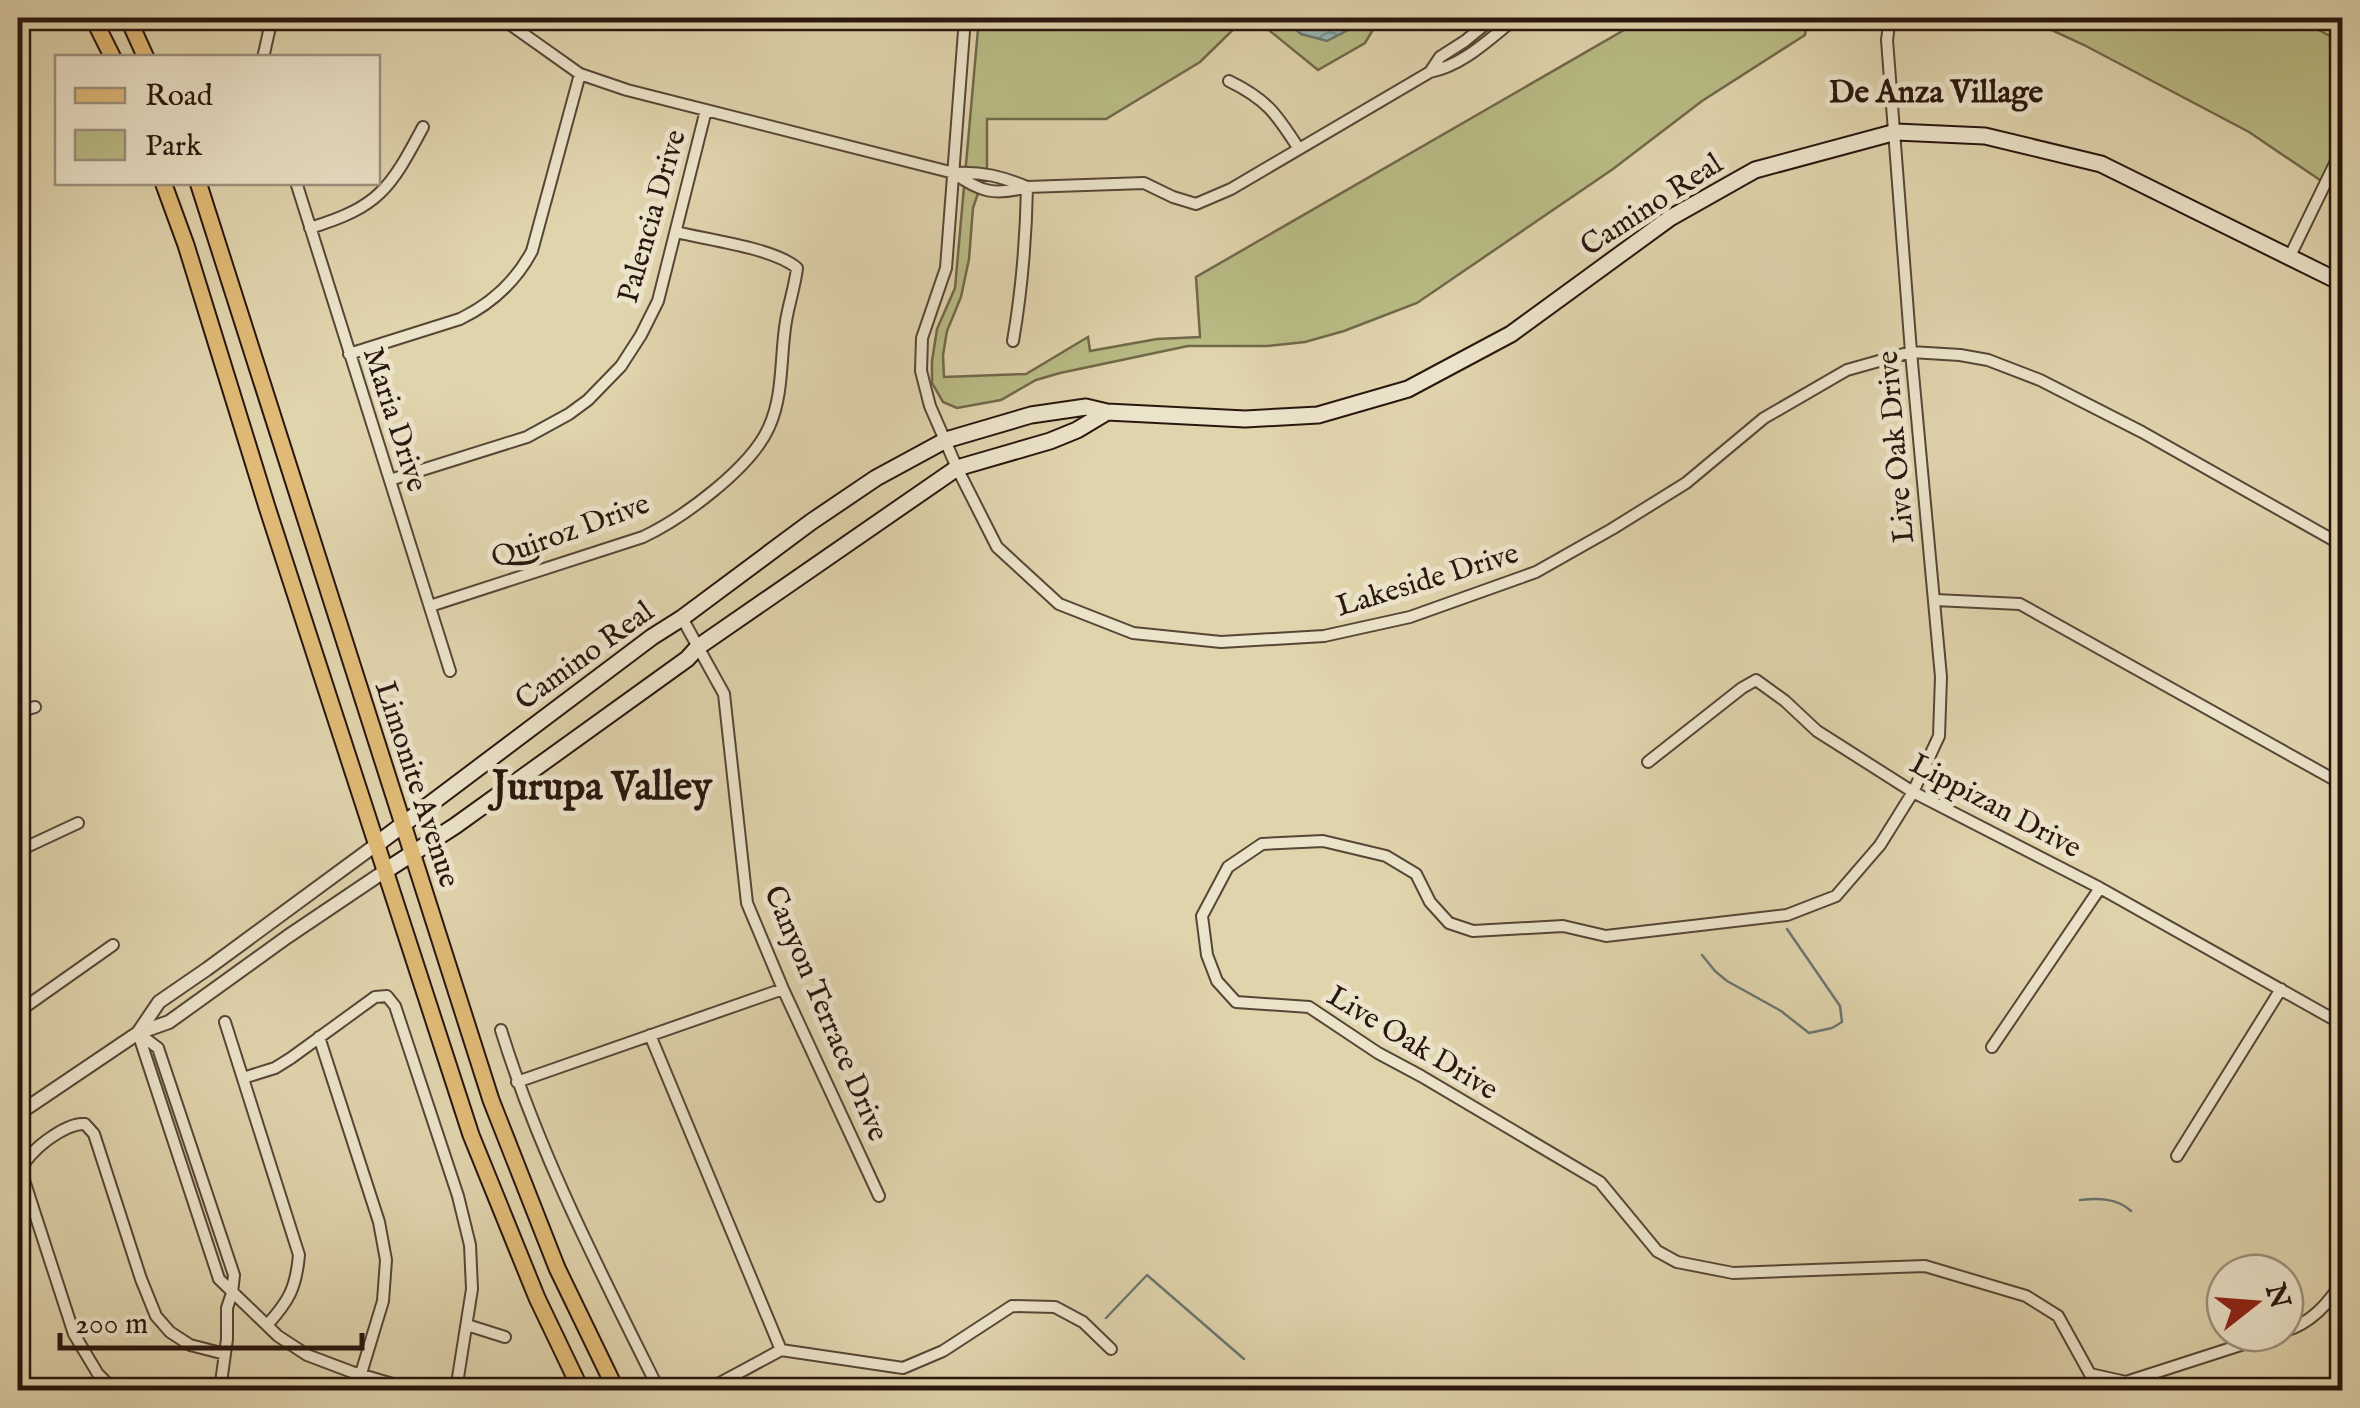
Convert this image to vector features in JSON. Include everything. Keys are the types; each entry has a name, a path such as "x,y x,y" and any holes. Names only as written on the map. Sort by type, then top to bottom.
{"main road":[{"path":"93,18 111,55"},
{"path":"128,18 145,55"},
{"name":"Camino Real","path":"377,844 636,648 812,522 876,478 946,440 1031,415 1086,406 1106,412 1245,419 1318,415 1408,389 1511,334 1670,218 1756,170 1896,132 1984,136 2101,164 2342,284"},
{"name":"Limonite Avenue","path":"164,185 471,1135 536,1298 580,1390"},
{"name":"Limonite Avenue","path":"199,185 497,1116 558,1268 616,1390"},
{"name":"Camino Real","path":"386,872 661,678 698,647 957,468 1050,441 1106,412"}],"street":[{"path":"264,55 272,18"},
{"path":"500,18 580,74 627,90 954,173 976,171 1027,186"},
{"name":"Lakeside Drive","path":"964,18 946,268 922,338 921,371 930,406 997,548 1059,604 1133,633 1222,642 1324,636 1410,617 1536,572 1686,483 1764,418 1847,370 1911,352 1988,360 2040,380 2142,432 2342,545"},
{"path":"1430,72 1440,57 1492,18"},
{"path":"954,173 974,187 1008,192 1027,186 1144,183 1196,204 1230,189 1430,72 1448,68 1516,18"},
{"name":"Live Oak Drive","path":"1890,18 1887,40 1911,352 1941,677 1939,736 1913,792 1880,844 1836,896 1787,914 1606,936 1563,926 1473,931 1449,923 1430,902 1416,874 1386,856 1323,842 1262,844 1228,867 1202,916 1207,955 1218,981 1236,1002 1309,1008 1600,1182 1657,1250 1676,1262 1733,1273 1925,1266 2026,1296 2058,1316 2090,1374 2126,1382 2216,1353"},
{"path":"349,354 476,312 523,268 532,251 580,74"},
{"path":"1229,82 1254,93 1276,113 1299,149"},
{"name":"Palencia Drive","path":"390,480 528,437 588,400 621,366 658,301 706,110"},
{"path":"310,228 351,214 381,193 395,177 423,126"},
{"path":"2290,256 2342,149"},
{"path":"997,191 998,176"},
{"name":"Maria Drive","path":"297,185 450,671"},
{"path":"1013,341 1022,286 1027,186"},
{"name":"Quiroz Drive","path":"430,606 658,530 733,475 754,453 769,428 778,400 786,323 797,268 771,254 676,232"},
{"path":"1935,600 2020,604 2342,784"},
{"name":"Canyon Terrace Drive","path":"682,618 724,694 746,902 879,1196"},
{"name":"Lippizan Drive","path":"1648,762 1756,680 1817,732 1913,792 2100,888 2342,1024"},
{"path":"18,712 35,707"},
{"path":"18,851 78,823"},
{"name":"Camino Real","path":"138,1032 158,1002 377,844"},
{"name":"Camino Real","path":"18,1114 138,1032 169,1022 386,872"},
{"path":"1992,1048 2100,888"},
{"path":"18,1012 113,946"},
{"path":"517,1082 783,989"},
{"path":"2177,1156 2280,989"},
{"path":"242,1078 275,1068 375,997 387,996 394,1006 465,1222 472,1271 468,1325 456,1390"},
{"path":"224,1022 300,1255 288,1302 266,1326"},
{"path":"501,1030 517,1082 571,1211 659,1390"},
{"path":"138,1032 219,1279 266,1326 307,1355 412,1390"},
{"path":"650,1035 781,1350"},
{"path":"318,1036 379,1222 386,1260 383,1302 356,1390"},
{"path":"114,1390 98,1374 74,1334 21,1171 26,1158 75,1124 85,1124 94,1134 156,1316 190,1346 226,1354"},
{"name":"Live Oak Drive","path":"2305,1323 2330,1301 2342,1282"},
{"path":"220,1390 227,1308 232,1293"},
{"path":"707,1390 781,1350 903,1368 943,1351 1012,1306 1055,1307 1084,1322 1111,1349"},
{"path":"468,1325 506,1337"},
{"path":"18,1372 24,1390"}],"green space":[{"path":"979,18 1245,18 1200,62 1106,119 987,119 987,167 973,208 961,297 947,331 944,377 1026,374 1088,337 1090,351 1157,339 1200,337 1196,277 1645,18 1807,18 1805,35 1702,101 1613,169 1417,303 1305,342 1188,346 1060,373 1036,380 1001,400 957,408 943,402 932,383 932,361 937,329 955,288"},
{"path":"1254,18 1380,18 1365,43 1318,70"},
{"path":"2026,18 2295,18 2342,42 2342,195 2249,132"}],"water":[{"path":"1282,18 1357,18 1350,29 1327,41 1301,34"}],"waterway":[{"path":"1702,955 1727,981 1781,1011 1809,1033 1832,1028 1842,1022 1840,1006 1787,929"},
{"path":"2080,1200 2107,1200 2131,1211"},
{"path":"1106,1318 1147,1275 1244,1359"}],"district":[{"name":"De Anza Village","path":"1936,91"},
{"name":"Jurupa Valley","path":"602,785"}]}
